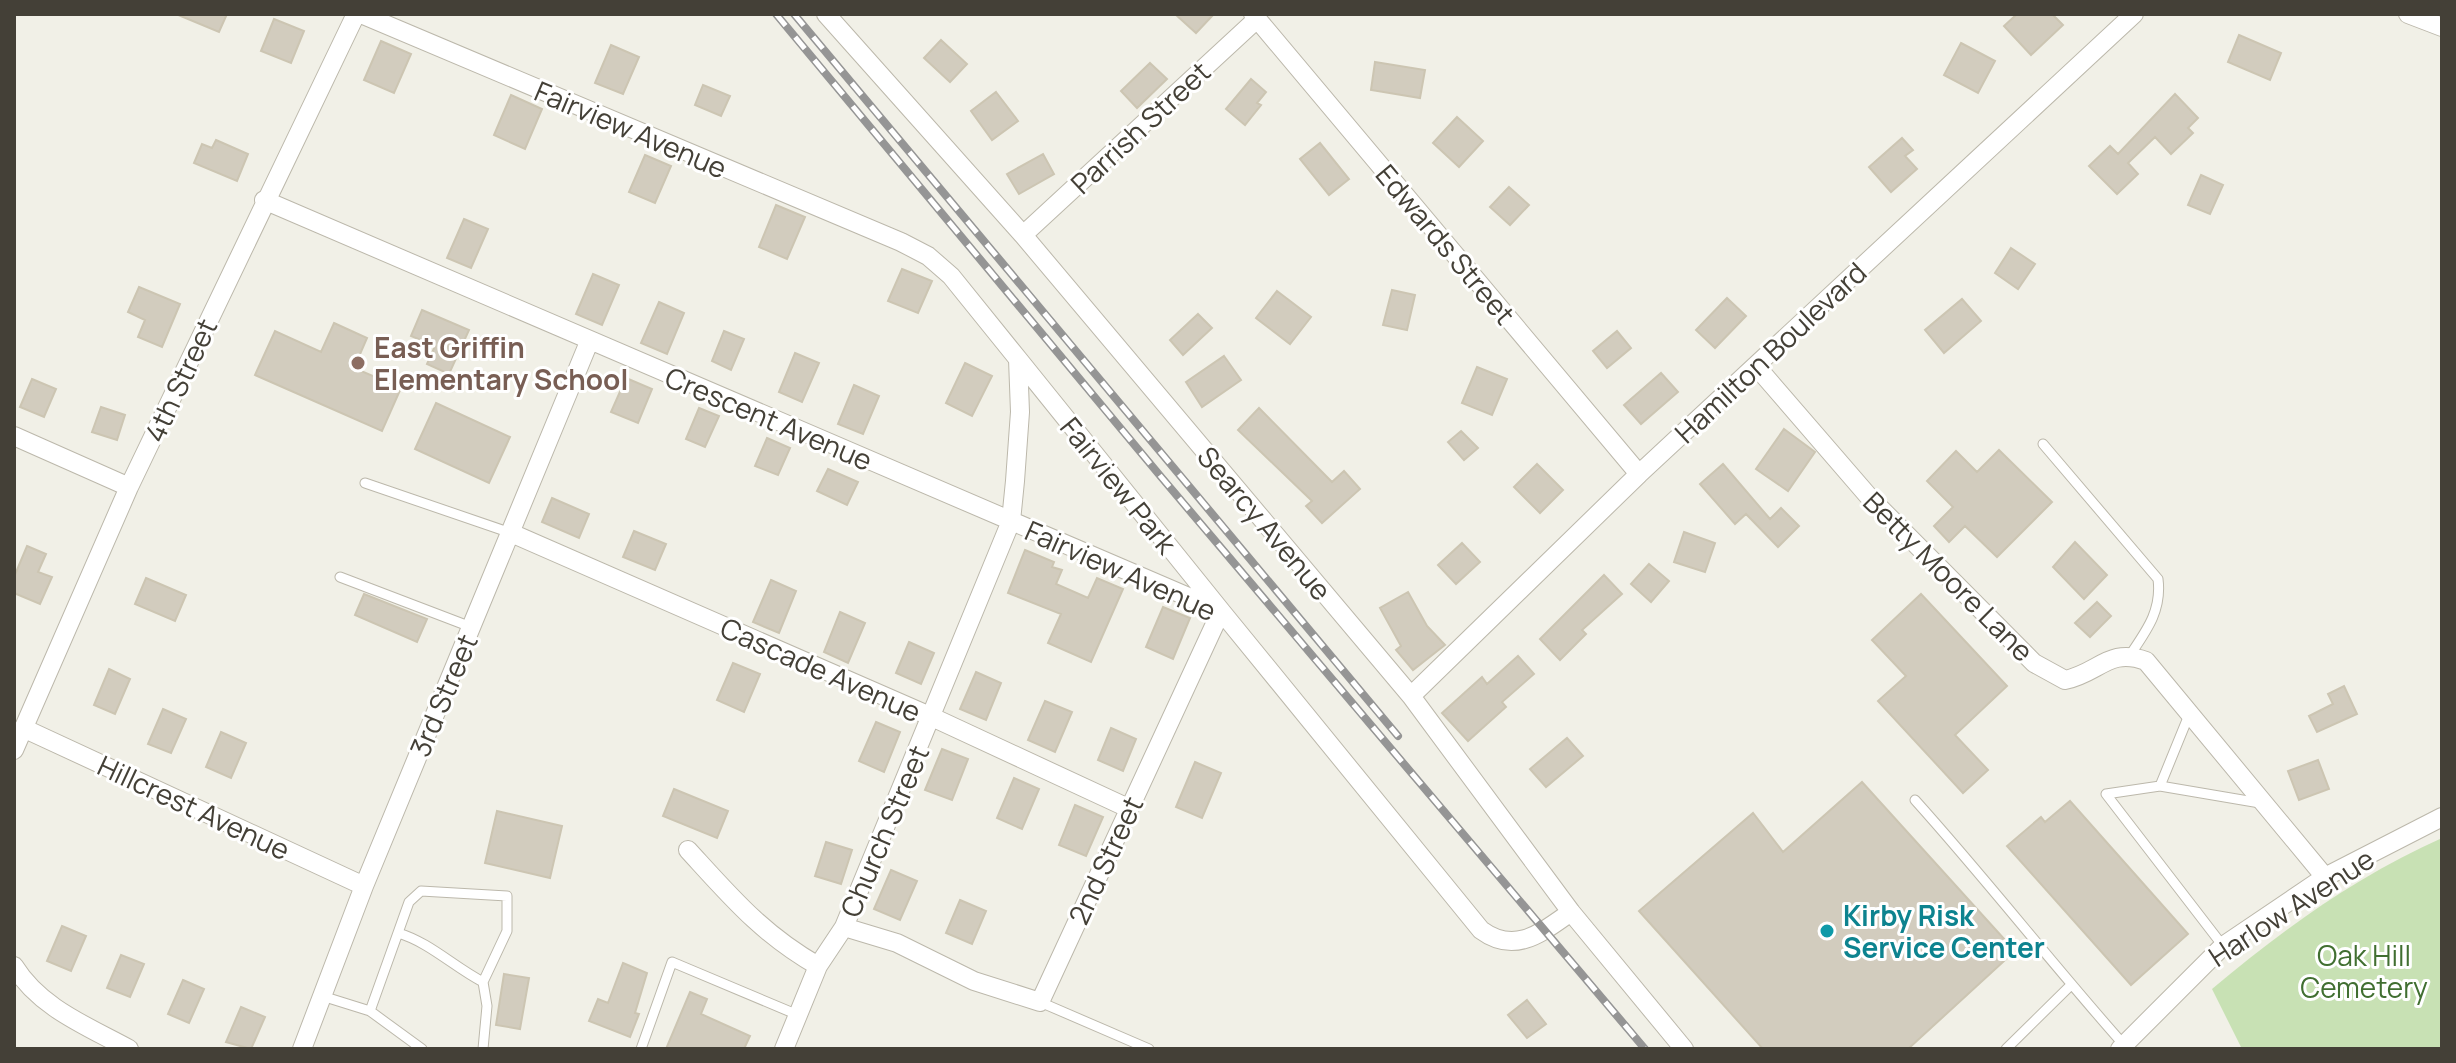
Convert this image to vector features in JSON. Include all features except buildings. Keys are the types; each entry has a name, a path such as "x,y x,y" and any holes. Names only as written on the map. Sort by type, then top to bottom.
{"street":[{"name":"Fairview Avenue","path":"358,14 928,256 951,276 1018,359 1020,412 1011,521 1221,611 1481,930 1507,944 1527,941 1571,912"},
{"name":"4th Street","path":"14,750 129,487 264,200 358,14"},
{"name":"Searcy Avenue","path":"826,14 1023,235 1411,696 1571,912 1684,1049"},
{"name":"Hamilton Boulevard","path":"1411,696 1639,474 2134,14"},
{"path":"2408,14 2442,27"},
{"name":"Parrish Street","path":"1023,235 1255,17"},
{"name":"Edwards Street","path":"1255,17 1639,474"},
{"name":"Crescent Avenue","path":"264,200 1011,521"},
{"name":"3rd Street","path":"302,1049 364,886 589,342"},
{"name":"Fairview Park","path":"1018,359 1221,611"},
{"name":"Betty Moore Lane","path":"1756,366 1870,498 2034,663 2065,680 2085,676 2113,656 2130,655"},
{"path":"14,436 129,487"},
{"name":"Church Street","path":"784,1049 818,966 844,927 1011,521"},
{"name":"Cascade Avenue","path":"511,533 932,717 1128,808"},
{"name":"2nd Street","path":"1040,1002 1221,611"},
{"path":"2130,655 2146,661 2325,877"},
{"name":"Hillcrest Avenue","path":"23,728 364,886"},
{"name":"Harlow Avenue","path":"2122,1047 2223,946 2325,877 2442,817"},
{"path":"688,850 767,934 818,966"},
{"path":"844,927 897,943 974,981 1040,1002"},
{"path":"14,966 27,987 60,1012 129,1049"}],"lane":[{"path":"2043,444 2158,579 2159,604 2152,622 2130,655"},
{"path":"365,483 511,533"},
{"path":"340,577 471,627"},
{"path":"2160,786 2190,713"},
{"path":"2223,946 2106,794 2160,786 2266,804"},
{"path":"1915,800 1991,884 2122,1047"},
{"path":"370,1011 409,902 421,891 507,896 507,931 483,982 487,1006 483,1049"},
{"path":"398,933 416,938 455,967 483,982"},
{"path":"641,1049 672,962 798,1015"},
{"path":"2006,1049 2071,985"},
{"path":"322,996 370,1011 422,1049"},
{"path":"1040,1002 1149,1049"}],"green space":[{"name":"Oak Hill Cemetery","path":"2442,838 2442,1049 2242,1049 2212,989 2322,905 2380,869"}],"railway":[{"path":"776,14 1162,478 1645,1049"},
{"path":"794,14 1398,736"}],"place":[{"name":"East Griffin Elementary School","path":"358,363"},
{"name":"Kirby Risk Service Center","path":"1827,931"}]}
